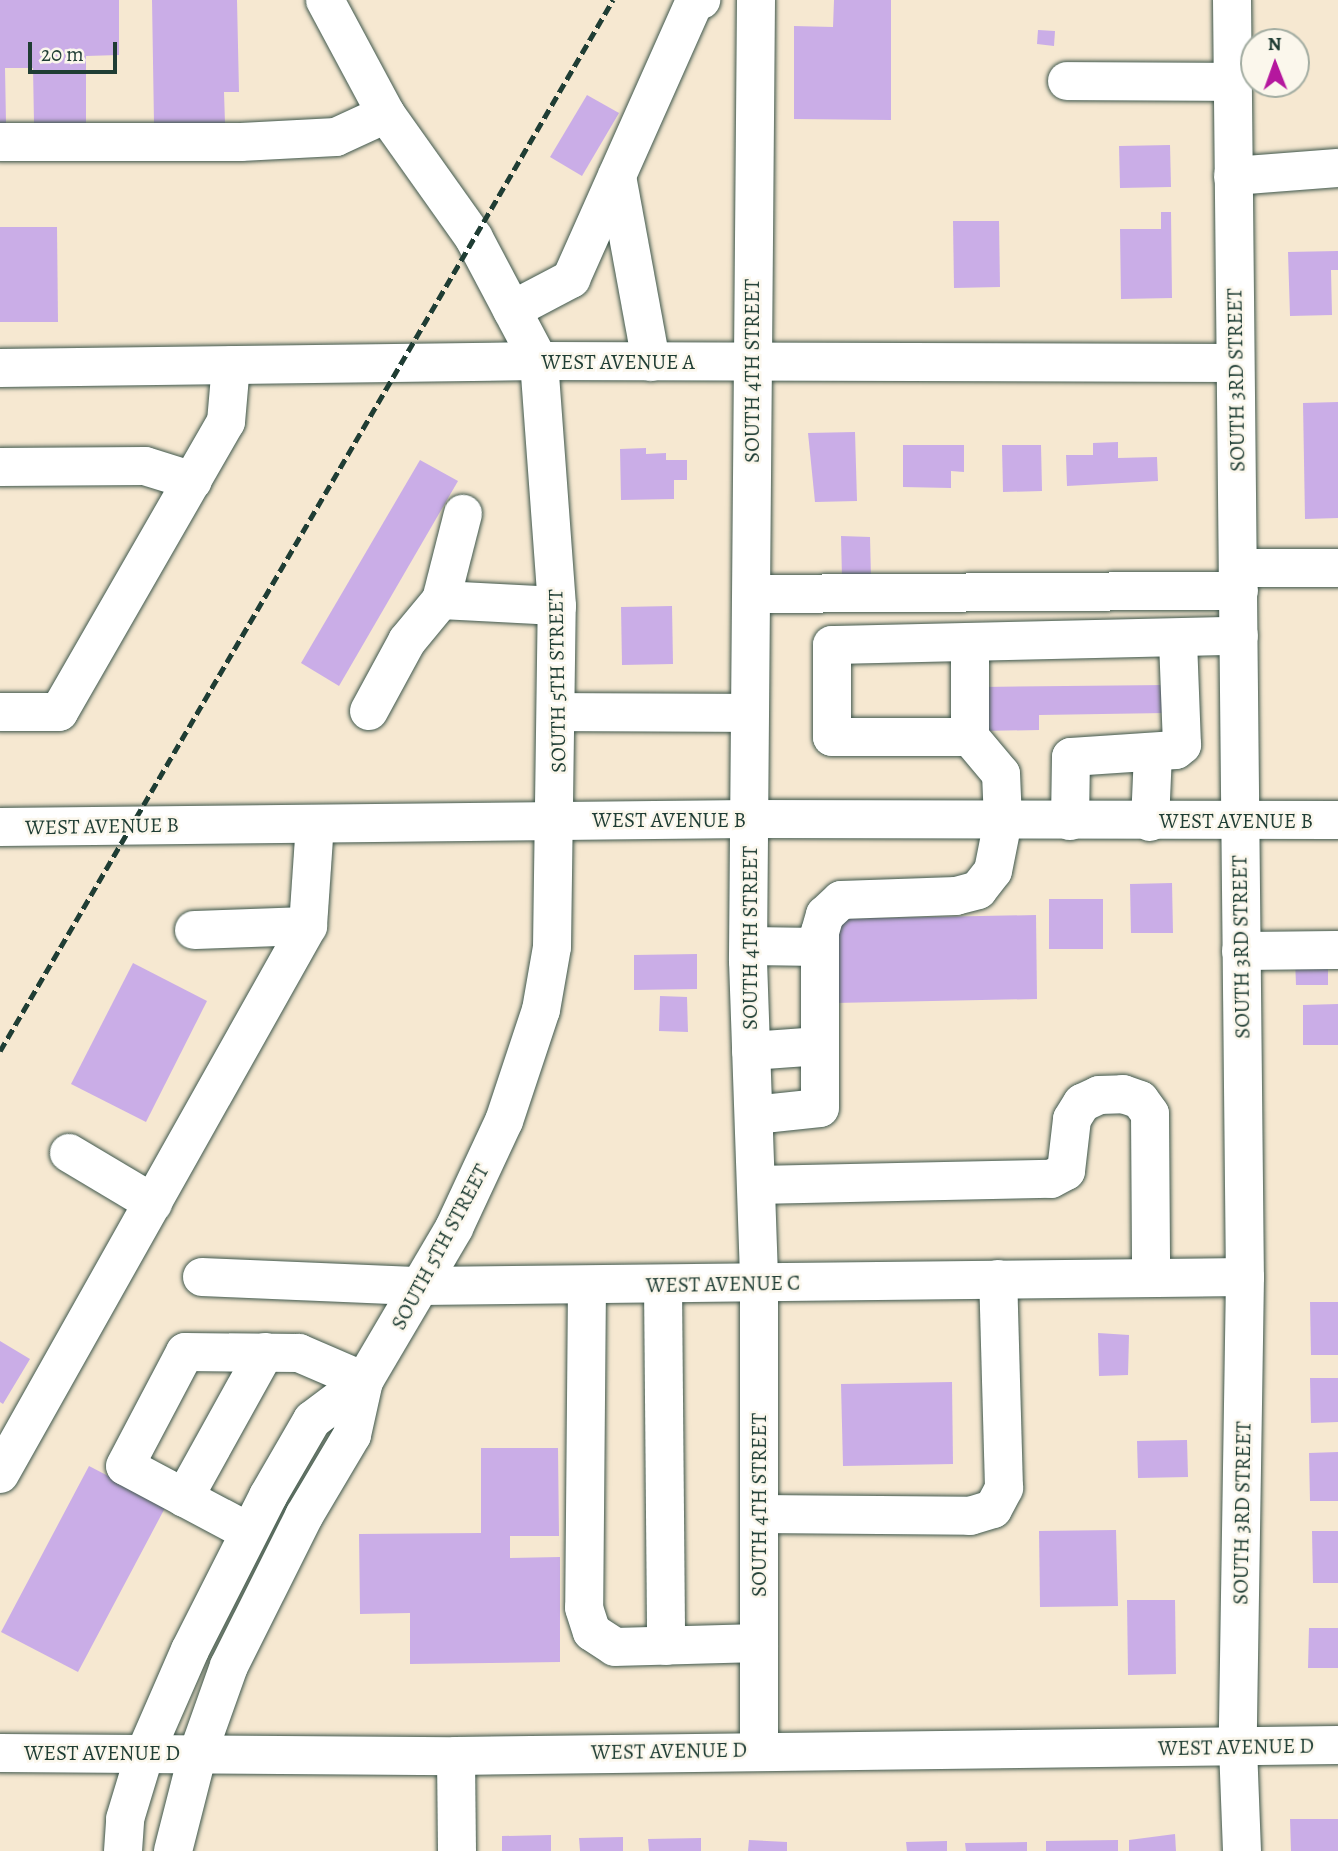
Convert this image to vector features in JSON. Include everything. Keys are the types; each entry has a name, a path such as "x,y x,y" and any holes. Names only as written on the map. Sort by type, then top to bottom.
{"street":[{"name":"SOUTH 5TH STREET","path":"173,1851 198,1754 229,1666 304,1516 352,1435 364,1381 454,1228 504,1121 541,1010 552,947 559,712 557,606 539,361 474,238 386,114 325,0"},
{"path":"355,56 357,0"},
{"path":"512,310 571,279 694,3 701,0"},
{"name":"SOUTH 4TH STREET","path":"756,0 748,946 759,1284 759,1749"},
{"name":"SOUTH 3RD STREET","path":"1232,0 1245,1277 1238,1747 1242,1851"},
{"path":"1067,81 1233,82"},
{"path":"0,142 242,142 336,137 386,114"},
{"path":"1233,176 1338,168"},
{"path":"617,176 651,362"},
{"name":"WEST AVENUE A","path":"0,368 539,361 1236,363"},
{"path":"0,712 59,712 226,422 231,365"},
{"path":"0,467 145,466 193,481"},
{"path":"369,711 407,641 441,600 463,514"},
{"path":"752,593 1239,580 1338,568"},
{"path":"441,600 557,606"},
{"path":"970,737 832,737 832,645 1239,636"},
{"path":"1070,821 1071,757 1176,750 1182,745 1178,639"},
{"path":"754,1115 820,1108 820,947 825,915 841,900 956,896 978,890 993,871 1003,821 1001,774 970,737 970,643"},
{"path":"559,712 749,713"},
{"path":"1150,822 1153,752"},
{"name":"WEST AVENUE B","path":"0,827 749,819 1150,822 1338,820"},
{"path":"0,1474 12,1425 153,1203 308,926 315,824"},
{"path":"194,930 308,926"},
{"path":"748,946 820,947"},
{"path":"1241,951 1338,950"},
{"path":"751,1051 820,1046"},
{"path":"756,1185 1051,1179 1066,1171 1072,1119 1082,1103 1099,1095 1123,1094 1140,1100 1150,1114 1151,1277"},
{"path":"69,1153 153,1203"},
{"name":"WEST AVENUE C","path":"202,1277 421,1286 1245,1277"},
{"path":"759,1514 970,1516 993,1509 1004,1488 998,1279"},
{"path":"663,1284 666,1646"},
{"path":"587,1285 584,1608 592,1632 615,1647 759,1643"},
{"path":"249,1532 125,1466 185,1352 299,1353 364,1381"},
{"path":"184,1498 265,1352"},
{"name":"SOUTH 5TH STREET","path":"123,1851 125,1819 145,1753 190,1650 249,1532 312,1420 364,1381"},
{"name":"WEST AVENUE D","path":"0,1753 456,1756 759,1749 1338,1745"},
{"path":"456,1756 457,1851"}],"building":[{"path":"0,0 119,0 119,55 86,56 86,123 34,123 33,68 5,68 6,123 0,123"},
{"path":"152,0 237,0 239,92 224,92 225,123 154,124"},
{"path":"834,0 891,0 891,120 794,119 794,26 833,27"},
{"path":"1038,30 1055,31 1054,46 1037,44"},
{"path":"587,95 619,113 582,176 550,157"},
{"path":"1170,145 1171,187 1120,188 1119,146"},
{"path":"1161,212 1171,212 1172,298 1121,299 1120,229 1161,229"},
{"path":"953,221 999,221 1000,287 954,288"},
{"path":"0,227 57,227 58,322 0,322"},
{"path":"1338,251 1338,270 1331,270 1332,315 1290,316 1288,252"},
{"path":"1338,402 1338,518 1305,519 1303,403"},
{"path":"855,432 857,501 815,502 808,433"},
{"path":"1118,442 1118,458 1157,457 1158,481 1067,486 1066,455 1093,455 1093,443"},
{"path":"903,445 964,445 964,472 951,471 951,488 903,487"},
{"path":"1002,445 1041,445 1042,491 1003,492"},
{"path":"646,448 646,454 666,453 666,460 687,460 687,480 674,480 674,499 621,500 620,449"},
{"path":"420,460 458,481 339,686 301,663"},
{"path":"841,536 870,537 871,578 842,578"},
{"path":"672,606 673,664 622,665 621,607"},
{"path":"1166,685 1166,713 1039,715 1039,730 981,731 981,687"},
{"path":"1172,883 1173,933 1131,933 1130,884"},
{"path":"1049,899 1103,899 1103,949 1049,949"},
{"path":"1036,915 1037,999 834,1003 832,919"},
{"path":"697,954 697,989 634,990 634,955"},
{"path":"1328,958 1328,985 1296,985 1295,959"},
{"path":"133,963 207,1001 146,1122 71,1084"},
{"path":"660,996 687,997 688,1032 659,1031"},
{"path":"1338,1004 1338,1045 1303,1045 1303,1005"},
{"path":"1310,1302 1338,1302 1338,1355 1311,1355"},
{"path":"1098,1333 1129,1335 1128,1375 1099,1376"},
{"path":"0,1341 30,1359 3,1404 0,1402"},
{"path":"1310,1378 1338,1378 1338,1422 1311,1423"},
{"path":"952,1382 953,1464 843,1466 841,1384"},
{"path":"1187,1440 1188,1477 1138,1478 1137,1441"},
{"path":"481,1448 558,1448 559,1536 510,1536 510,1558 560,1557 560,1662 410,1664 410,1613 360,1614 359,1534 481,1533"},
{"path":"1338,1452 1338,1501 1310,1501 1309,1453"},
{"path":"89,1466 166,1506 78,1672 1,1632"},
{"path":"1116,1530 1118,1606 1040,1607 1039,1531"},
{"path":"1312,1531 1338,1531 1338,1583 1313,1583"},
{"path":"1127,1600 1175,1600 1176,1674 1128,1675"},
{"path":"1309,1628 1338,1628 1338,1668 1308,1668"},
{"path":"1290,1819 1338,1819 1338,1851 1291,1851"},
{"path":"1175,1834 1176,1851 1129,1851 1129,1840"},
{"path":"551,1835 551,1851 502,1851 502,1836"},
{"path":"623,1837 623,1851 580,1851 579,1838"},
{"path":"701,1838 701,1851 649,1851 648,1839"},
{"path":"749,1840 787,1842 787,1851 748,1851"},
{"path":"1118,1840 1118,1851 1046,1851 1046,1841"},
{"path":"947,1841 947,1851 907,1851 906,1842"},
{"path":"1027,1842 1027,1851 966,1851 965,1843"}],"railway":[{"path":"0,1051 613,0"}]}
